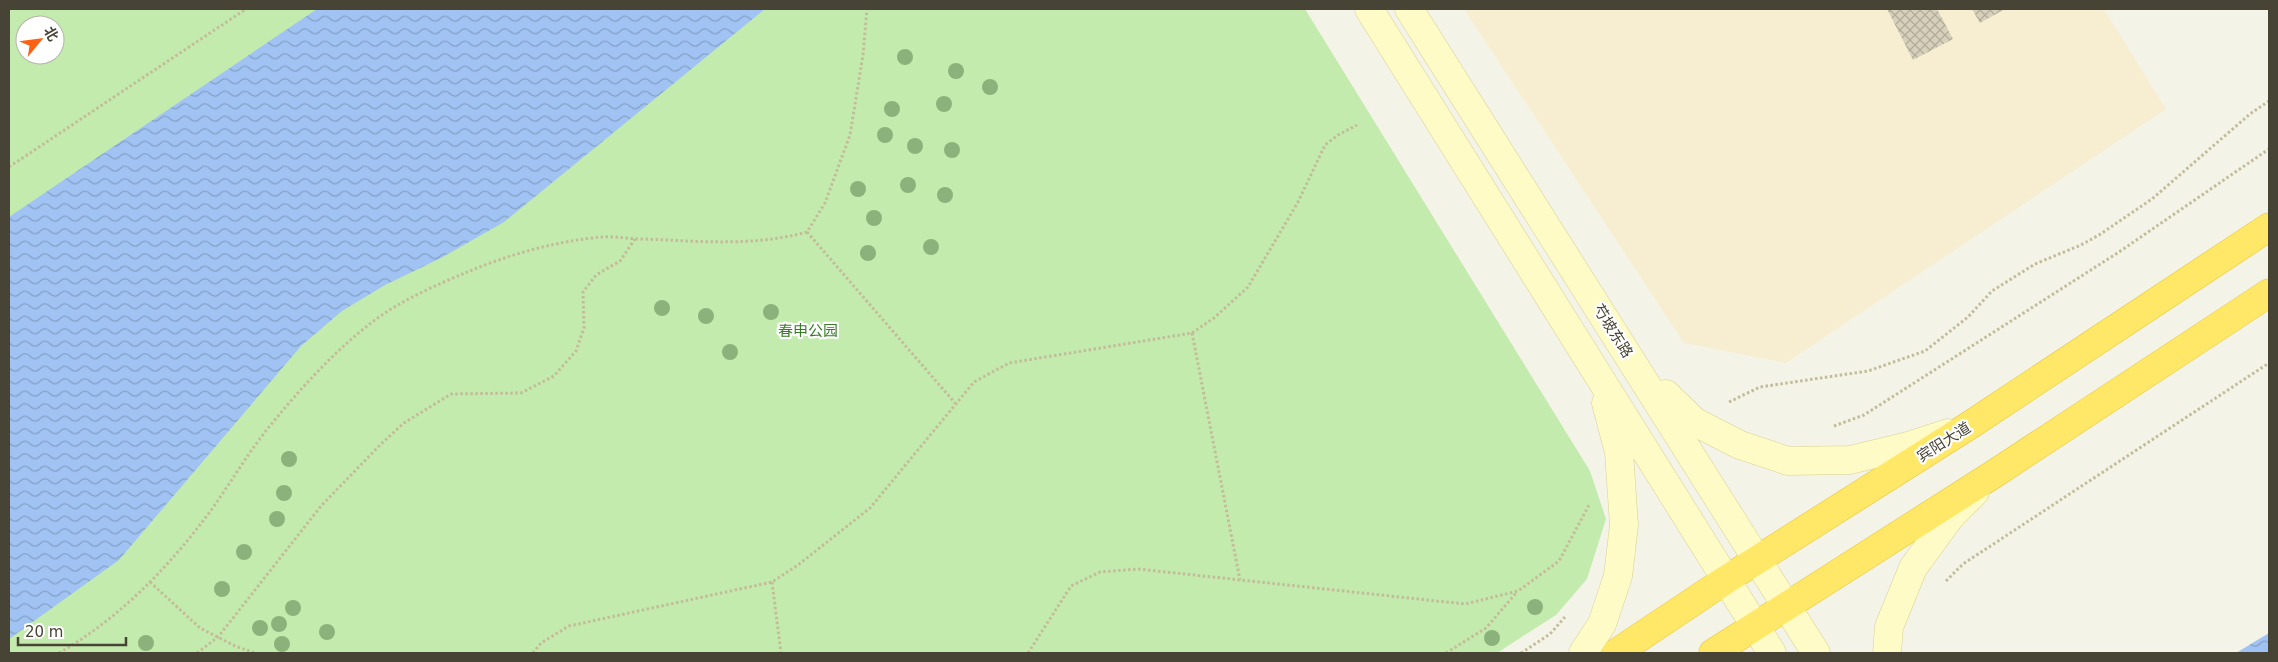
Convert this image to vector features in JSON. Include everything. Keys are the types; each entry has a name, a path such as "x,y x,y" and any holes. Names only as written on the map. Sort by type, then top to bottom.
{"highway":[{"name":"宾阳大道","path":"1616,653 1727,579 1970,425 2269,227"},
{"path":"1713,653 1994,474 2269,293"}],"street":[{"path":"1370,9 1772,653"},
{"name":"芍坡东路","path":"1410,9 1816,653"},
{"path":"1631,358 1695,422 1740,445 1788,461 1850,460 1908,446 1970,425"},
{"path":"1583,653 1602,624 1618,576 1624,525 1619,452 1599,375"},
{"path":"1887,653 1889,627 1913,568 1950,517 1994,474"}],"path":[{"path":"9,167 246,9"},
{"path":"59,653 76,643 127,604 150,582 205,518 268,428 330,359 376,319 420,294 466,272 516,255 571,242 604,237 731,243 781,239 807,232 825,203 850,135 863,55 867,9"},
{"path":"1728,403 1760,387 1868,371 1925,351 1968,317 1992,291 2035,264 2081,245 2099,235 2152,199 2250,114 2269,101"},
{"path":"533,653 541,643 569,626 772,582 798,565 870,508 974,382 1009,363 1192,333 1214,318 1248,287 1298,202 1325,145 1338,135 1357,125"},
{"path":"1831,428 1864,415 2119,252 2269,149"},
{"path":"807,232 955,403"},
{"path":"197,653 218,637 321,506 404,423 451,394 521,393 554,376 576,351 584,328 583,292 596,275 620,261 635,239"},
{"path":"1192,333 1240,580"},
{"path":"1943,585 1963,564 2269,363"},
{"path":"1446,653 1486,628 1518,591 1558,561 1589,505"},
{"path":"1028,653 1071,586 1100,572 1138,569 1465,604 1518,591"},
{"path":"150,582 200,628 255,653"},
{"path":"772,582 781,653"}],"shaded area":[{"path":"1464,9 2104,9 2166,109 1786,363 1684,343"}],"green space":[{"name":"春申公园","path":"9,9 1305,9 1590,471 1606,519 1587,579 1556,615 1497,653 9,653"}],"water":[{"path":"317,9 765,9 504,222 441,258 385,285 342,311 301,346 119,560 9,639 9,217"},
{"path":"2269,633 2269,653 2236,653"}],"building":[{"path":"1887,9 1937,9 1953,39 1913,60"},
{"path":"1972,9 2005,9 1980,23"}]}
